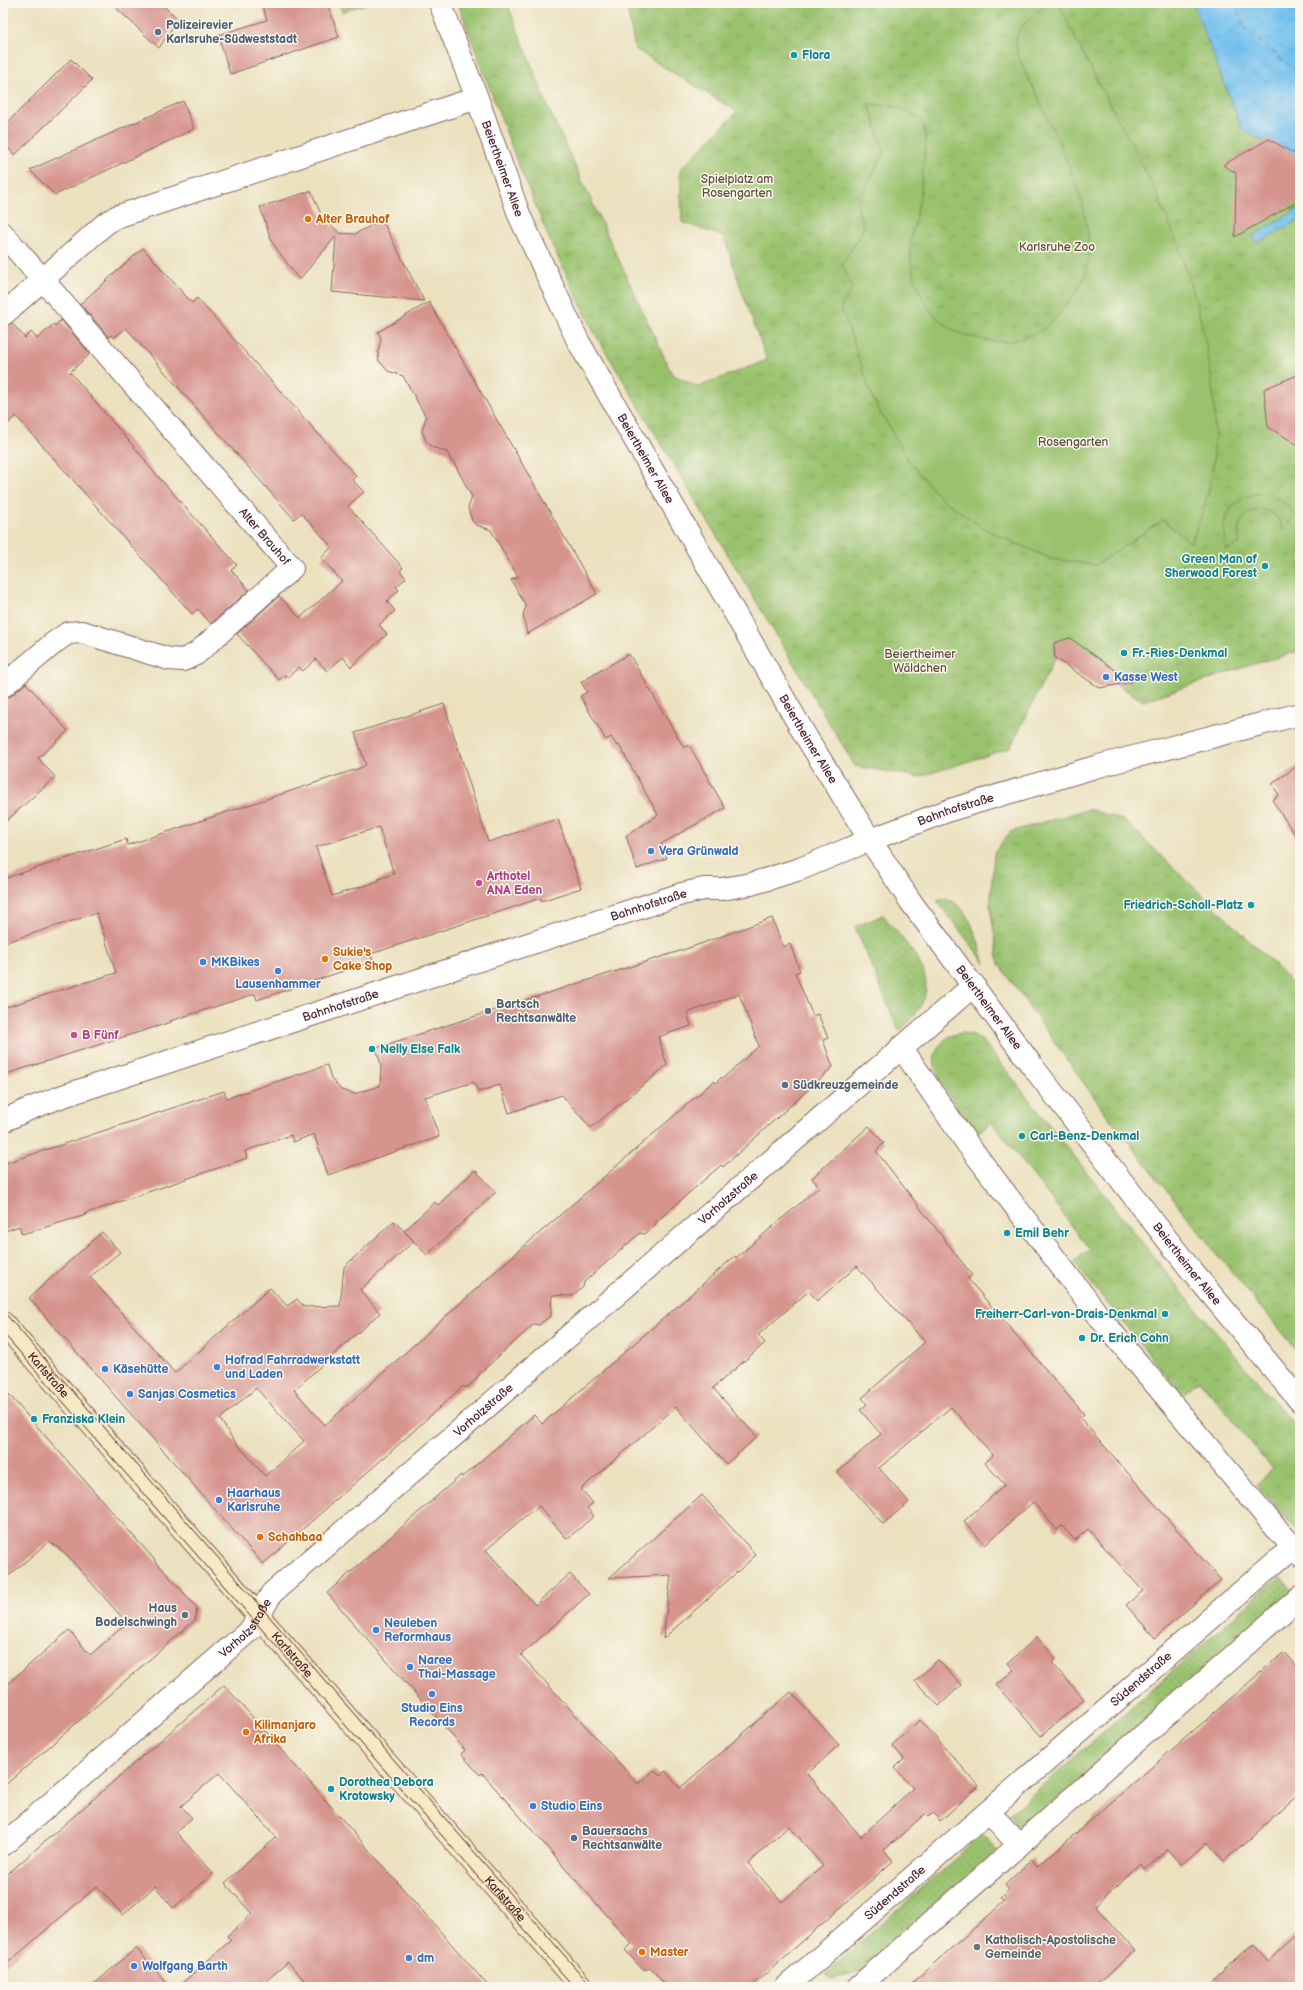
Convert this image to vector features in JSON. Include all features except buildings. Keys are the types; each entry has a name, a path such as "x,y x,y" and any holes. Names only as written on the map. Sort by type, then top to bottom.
{"main road":[{"name":"Karlstraße","path":"3,1323 582,1987"}],"street":[{"name":"Beiertheimer Allee","path":"440,3 477,98 520,217 578,341 804,736 911,902 1038,1073 1191,1270 1300,1401"},
{"path":"4,314 105,224 116,217 477,98"},
{"name":"Alter Brauhof","path":"3,234 292,568 196,654 183,660 170,659 82,632 68,633 55,642 3,686"},
{"name":"Bahnhofstraße","path":"3,1121 63,1096 675,897 704,889 722,889 751,884 800,869 870,840 950,810 1088,769 1300,714"},
{"name":"Vorholzstraße","path":"3,1845 251,1629 272,1593 974,985"},
{"path":"901,1047 966,1142 1105,1324 1275,1527 1297,1551"},
{"name":"Südendstraße","path":"800,1983 989,1812 1297,1551"},
{"path":"858,1987 1300,1597"},
{"path":"989,1812 1019,1845"}],"green space":[{"path":"339,3 369,3 342,12"},
{"name":"Karlsruhe Zoo","path":"458,3 507,3 550,112 672,374 698,387 767,360 724,237 682,222 680,170 737,112 635,49 626,3 1300,3 1300,651 1254,664 1143,701 1054,644 1055,658 1010,748 919,777 855,766 594,332 552,245 518,164"},
{"name":"Rosengarten","path":"1049,3 1059,3 1087,61 1138,156 1171,228 1185,266 1197,306 1206,345 1212,385 1215,425 1212,474 1205,504 1191,543 1163,520 1096,565 1051,559 985,529 939,497 908,460 873,399 841,307 853,288 842,265 864,228 857,204 884,152 869,104 899,108 913,114 919,119 924,127 926,140 921,191 910,252 917,286 929,309 938,318 958,333 971,337 995,341 1018,340 1038,332 1048,325 1071,300 1083,281 1087,268 1089,247 1087,225 1074,178 1023,67 1016,47 1017,34 1024,23"},
{"path":"1257,493 1269,495 1279,499 1295,514 1283,531 1279,520 1272,513 1263,510 1255,511 1247,515 1241,522 1238,531 1240,543 1227,550 1224,530 1225,521 1228,514 1232,507 1239,501"},
{"path":"1089,809 1125,821 1275,965 1300,992 1300,1354 1216,1253 1103,1110 999,964 990,907 994,853 1010,832"},
{"path":"946,898 955,902 967,916 976,935 985,963 937,901"},
{"path":"883,915 917,958 923,972 926,985 924,1000 915,1015 899,1031 855,927"},
{"path":"963,1033 974,1035 983,1041 1180,1290 1300,1432 1300,1528 1297,1531 1256,1484 1273,1469 1199,1380 1182,1395 1074,1262 1090,1249 992,1122 976,1134 952,1100 937,1073 934,1063 935,1056 938,1048 948,1037"},
{"path":"1280,1576 1295,1593 1023,1831 1009,1815"},
{"path":"983,1834 999,1852 864,1972 830,1979 825,1974"}],"water":[{"path":"1193,3 1300,3 1300,160 1242,129"},
{"path":"1300,208 1300,219 1257,243 1252,236"}],"ferry route":[{"path":"1234,3 1246,30 1300,74"}],"tram line":[{"path":"3,1311 592,1987"},
{"path":"3,1333 574,1987"}],"place":[{"name":"Polizeirevier Karlsruhe-Südweststadt","path":"158,32"},
{"name":"Flora","path":"794,55"},
{"name":"Alter Brauhof","path":"308,219"},
{"name":"Green Man of Sherwood Forest","path":"1265,566"},
{"name":"Fr.-Ries-Denkmal","path":"1124,653"},
{"name":"Kasse West","path":"1106,677"},
{"name":"Vera Grünwald","path":"651,851"},
{"name":"Arthotel ANA Eden","path":"479,883"},
{"name":"Friedrich-Scholl-Platz","path":"1251,905"},
{"name":"Sukie's Cake Shop","path":"325,959"},
{"name":"MKBikes","path":"203,962"},
{"name":"Lausenhammer","path":"278,971"},
{"name":"Bartsch Rechtsanwälte","path":"488,1011"},
{"name":"B Fünf","path":"74,1035"},
{"name":"Nelly Else Falk","path":"372,1049"},
{"name":"Südkreuzgemeinde","path":"785,1085"},
{"name":"Carl-Benz-Denkmal","path":"1022,1136"},
{"name":"Emil Behr","path":"1007,1233"},
{"name":"Freiherr-Carl-von-Drais-Denkmal","path":"1165,1314"},
{"name":"Dr. Erich Cohn","path":"1082,1338"},
{"name":"Hofrad Fahrradwerkstatt und Laden","path":"217,1367"},
{"name":"Käsehütte","path":"105,1369"},
{"name":"Sanjas Cosmetics","path":"130,1394"},
{"name":"Franziska Klein","path":"34,1419"},
{"name":"Haarhaus Karlsruhe","path":"219,1500"},
{"name":"Schahbaa","path":"260,1537"},
{"name":"Haus Bodelschwingh","path":"185,1615"},
{"name":"Neuleben Reformhaus","path":"376,1630"},
{"name":"Naree Thai-Massage","path":"410,1667"},
{"name":"Studio Eins Records","path":"432,1694"},
{"name":"Kilimanjaro Afrika","path":"246,1732"},
{"name":"Dorothea Debora Krotowsky","path":"331,1789"},
{"name":"Studio Eins","path":"533,1806"},
{"name":"Bauersachs Rechtsanwälte","path":"574,1838"},
{"name":"Katholisch-Apostolische Gemeinde","path":"977,1947"},
{"name":"Master","path":"642,1952"},
{"name":"dm","path":"409,1958"},
{"name":"Wolfgang Barth","path":"134,1966"}],"park label":[{"name":"Spielplatz am Rosengarten","path":"737,186"},
{"name":"Beiertheimer Wäldchen","path":"920,661"}]}
